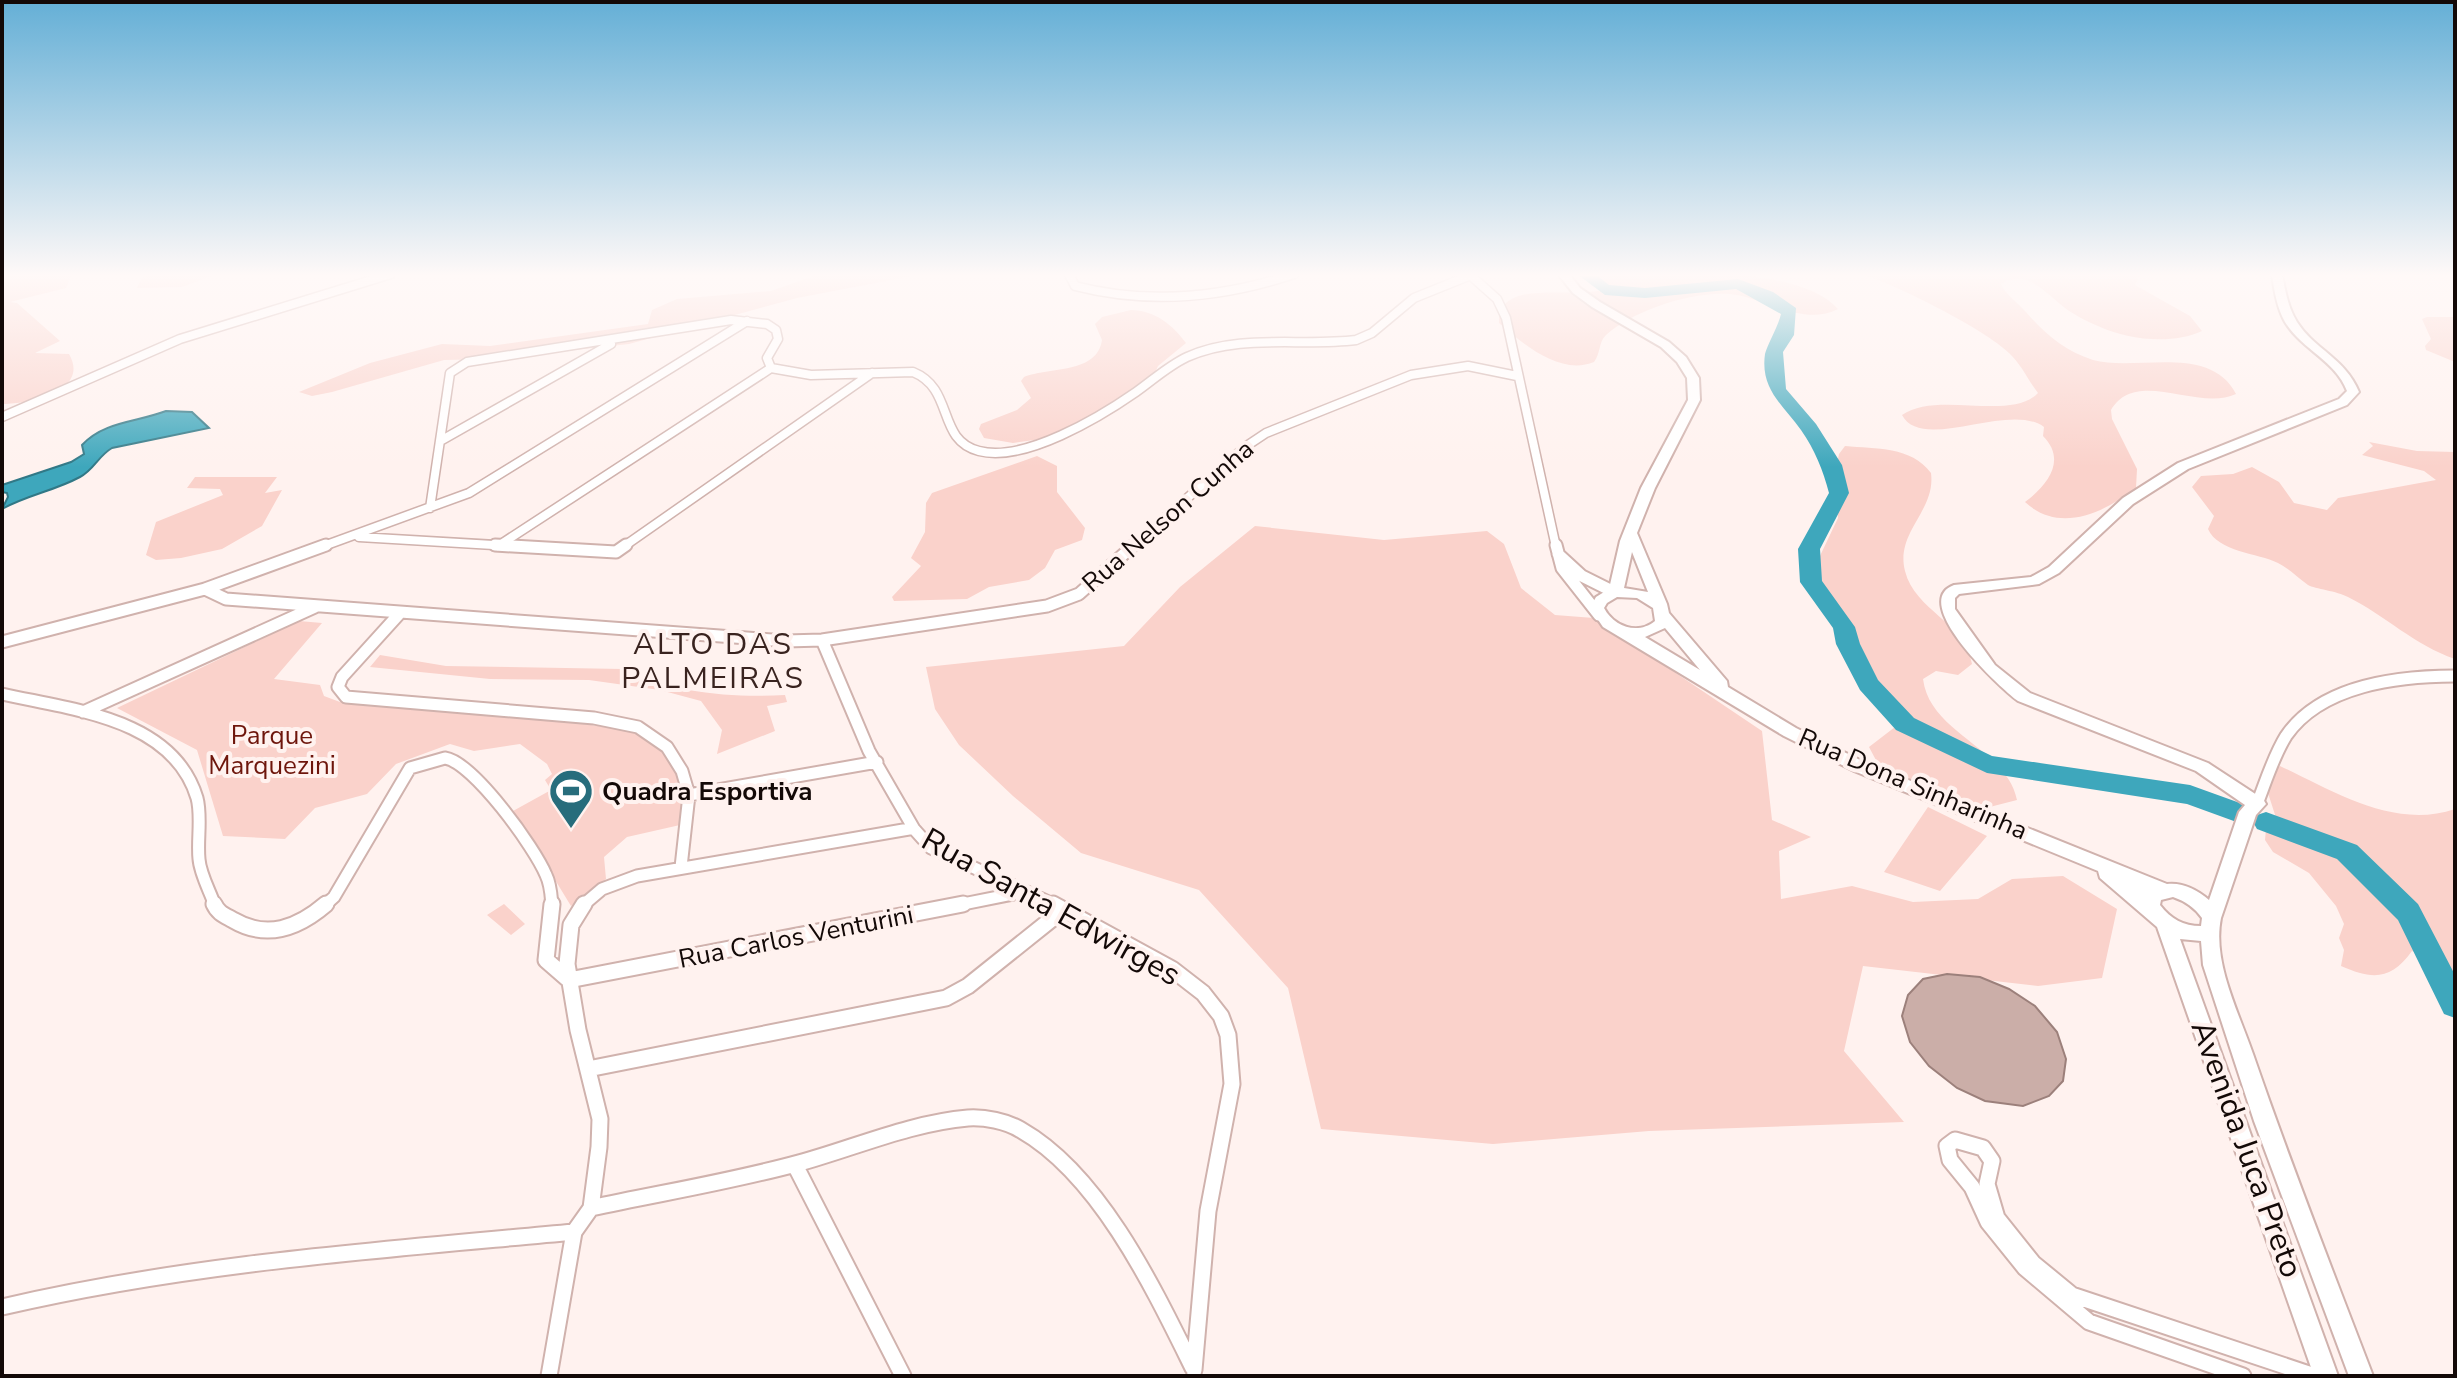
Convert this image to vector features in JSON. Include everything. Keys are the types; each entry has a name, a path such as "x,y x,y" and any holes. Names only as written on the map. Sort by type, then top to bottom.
{"street":[{"path":"2,417 184,338"},
{"path":"430,508 450,373 455,367 467,362 628,338"},
{"path":"2,642 205,589 430,508 495,480 720,338"},
{"path":"771,368 767,358 778,338"},
{"path":"497,546 771,368 811,375 873,372 928,375 938,384 950,431 962,444 979,452 1024,449 1126,399 1195,354 1230,345 1361,338"},
{"path":"1509,338 1558,554 1569,578 1601,617"},
{"path":"1601,617 1598,603 1615,592 1648,488 1694,400 1694,374 1653,338"},
{"path":"2257,804 2202,767 2024,697 1999,682 1983,666 1969,644 1948,609 1948,598 1954,590 2034,581 2054,570 2128,501 2183,466 2343,402 2353,392 2348,376 2305,338"},
{"path":"442,440 619,340"},
{"name":"Rua Nelson Cunha","path":"205,589 226,599 737,640 822,640 1047,606 1079,594 1245,447 1266,433 1411,375 1468,366 1517,376"},
{"path":"353,537 616,552 873,372"},
{"path":"1632,535 1664,614"},
{"path":"1558,554 1582,576 1615,592 1648,597 1664,614"},
{"path":"83,712 317,606"},
{"path":"400,613 342,677 338,687 346,697 594,718 638,727 667,747 682,771 689,795 681,867"},
{"path":"1625,632 1655,630 1664,614"},
{"name":"Rua Dona Sinharinha","path":"1664,614 1733,699"},
{"name":"Rua Dona Sinharinha","path":"1601,617 1733,699 1860,767 2096,864 2163,890 2193,897"},
{"name":"Rua Santa Edwirges","path":"822,640 909,829 931,848 1063,910 1161,961 1204,994 1220,1014 1228,1034 1233,1069 1210,1192 1195,1373"},
{"path":"2211,924 2248,812 2257,804 2288,733 2314,709 2360,689 2416,675 2455,676"},
{"path":"2,694 113,720 152,738 184,765 198,801 199,863 217,911 251,931 282,930 308,919 334,897 410,768 422,761 458,761 475,777 546,873 553,907 546,960 569,980"},
{"path":"689,795 877,762"},
{"path":"549,1376 574,1232 591,1208 600,1119 567,964 571,925 580,907 602,889 637,876 909,829"},
{"name":"Rua Dona Sinharinha","path":"2096,864 2159,918"},
{"path":"2211,924 2193,897 2223,887"},
{"path":"2163,890 2150,900 2159,918 2184,933 2211,924"},
{"name":"Rua Carlos Venturini","path":"569,980 1023,892"},
{"path":"588,1069 946,998 968,986 1063,910"},
{"name":"Avenida Juca Preto","path":"2159,918 2326,1376"},
{"name":"Avenida Juca Preto","path":"2211,924 2213,965 2265,1121 2361,1376"},
{"path":"591,1208 795,1165 958,1119 987,1118 1019,1128 1063,1163 1123,1238 1154,1287 1195,1373"},
{"path":"2243,1376 2089,1322 2025,1268 1988,1222 1972,1187 1950,1160 1947,1146 1955,1140 1983,1148 1992,1161 1987,1184 1997,1218 2033,1263 2072,1295 2315,1376"},
{"path":"795,1165 903,1376"},
{"path":"2,1307 75,1288 233,1266 574,1232"},
{"path":"2208,1340 2213,1365"}],"green space":[{"path":"2,338 57,338 60,341 35,353 69,354 73,367 71,378 64,387 26,402 2,404"},
{"path":"545,338 650,338 629,344 493,359 444,360 332,392 312,396 299,392 370,363 442,344 490,346"},
{"path":"1182,338 1186,343 1158,366 1154,375 1114,403 1049,438 1013,443 984,438 979,429 981,424 1017,410 1031,398 1021,381 1024,377 1082,364 1098,351 1102,340"},
{"path":"1517,338 1603,338 1594,362 1581,365 1555,361"},
{"path":"1989,338 2053,338 2093,360 2190,364 2209,369 2224,378 2236,394 2204,398 2152,391 2136,392 2122,398 2111,410 2112,419 2137,469 2136,488 2096,512 2067,518 2052,517 2038,512 2025,502 2041,488 2052,472 2054,454 2043,436 2044,427 2029,421 2010,420 1928,429 1912,425 1902,415 1934,405 2010,405 2026,401 2038,393 2017,362"},
{"path":"2455,338 2455,362 2426,350 2425,346 2431,339"},
{"path":"2369,442 2417,451 2455,452 2455,659 2426,646 2348,597 2308,585 2278,563 2220,543 2208,529 2214,516 2192,487 2201,476 2233,474 2252,467 2279,482 2294,503 2327,510 2338,498 2436,480 2424,471 2362,455 2373,446"},
{"path":"1845,446 1903,453 1923,464 1931,473 1928,499 1906,545 1903,557 1905,571 1910,585 1928,607 1960,637 1972,664 1958,675 1936,671 1923,679 1929,698 1939,714 1999,766 2017,800 1978,810 1893,779 1878,764 1869,747 1895,727 1877,693 1875,680 1846,638 1836,609 1826,597 1819,570 1819,558 1838,518 1835,474 1839,454"},
{"path":"1037,456 1057,466 1057,492 1085,528 1082,540 1055,550 1045,568 1029,580 989,587 967,599 894,601 892,597 921,566 911,558 925,532 926,503 932,493"},
{"path":"195,477 277,477 265,493 282,490 262,526 222,549 156,560 146,555 156,522 223,495 220,489 187,488"},
{"path":"1255,526 1384,540 1487,531 1504,544 1521,588 1555,615 1594,618 1762,731 1772,820 1811,837 1779,851 1781,899 1852,886 1913,902 1978,899 2012,879 2063,876 2117,909 2102,978 2038,986 1863,966 1844,1051 1904,1122 1649,1131 1493,1144 1321,1129 1288,988 1199,890 1081,853 1013,796 959,745 935,709 926,667 1124,646 1180,587"},
{"name":"Parque Marquezini","path":"299,621 322,623 274,679 320,685 324,696 340,702 532,717 635,731 664,749 686,792 680,825 627,837 604,857 606,879 571,906 513,811 551,790 545,780 552,774 547,764 520,744 474,751 450,744 396,764 367,794 315,808 285,839 223,836 197,750 117,708"},
{"path":"380,655 446,666 623,669 681,689 744,696 785,695 787,702 767,706 775,731 717,754 722,730 701,701 660,690 589,680 490,679 370,667"},
{"path":"2280,766 2364,805 2387,811 2409,815 2455,809 2455,1013 2420,954 2412,951 2397,968 2381,975 2363,974 2341,966 2344,950 2339,938 2344,924 2336,906 2309,873 2273,852 2265,840 2266,829 2277,821 2268,793 2272,773"},
{"path":"1928,807 1987,836 1940,891 1884,872"},
{"path":"504,904 525,924 511,935 487,915"}],"water":[{"path":"166,411 192,412 209,428 112,448 80,477 2,509 8,497 7,493 2,492 2,485 71,462 84,454 82,445 100,431"}],"building":[{"path":"1947,974 1980,977 2009,989 2035,1006 2057,1032 2066,1059 2063,1081 2049,1096 2023,1106 1985,1101 1957,1088 1929,1066 1910,1042 1902,1016 1908,995 1923,979"}],"waterway":[{"path":"1783,338 1774,352 1777,390 1809,428 1832,465 1839,493 1809,549 1811,582 1844,627 1848,644 1868,684 1905,724 1987,764 2190,795 2242,814"},
{"path":"2266,822 2347,852 2408,912 2455,1005"}],"place":[{"name":"Quadra Esportiva","path":"571,830"}],"district":[{"name":"ALTO DAS PALMEIRAS","path":"713,661"}]}
